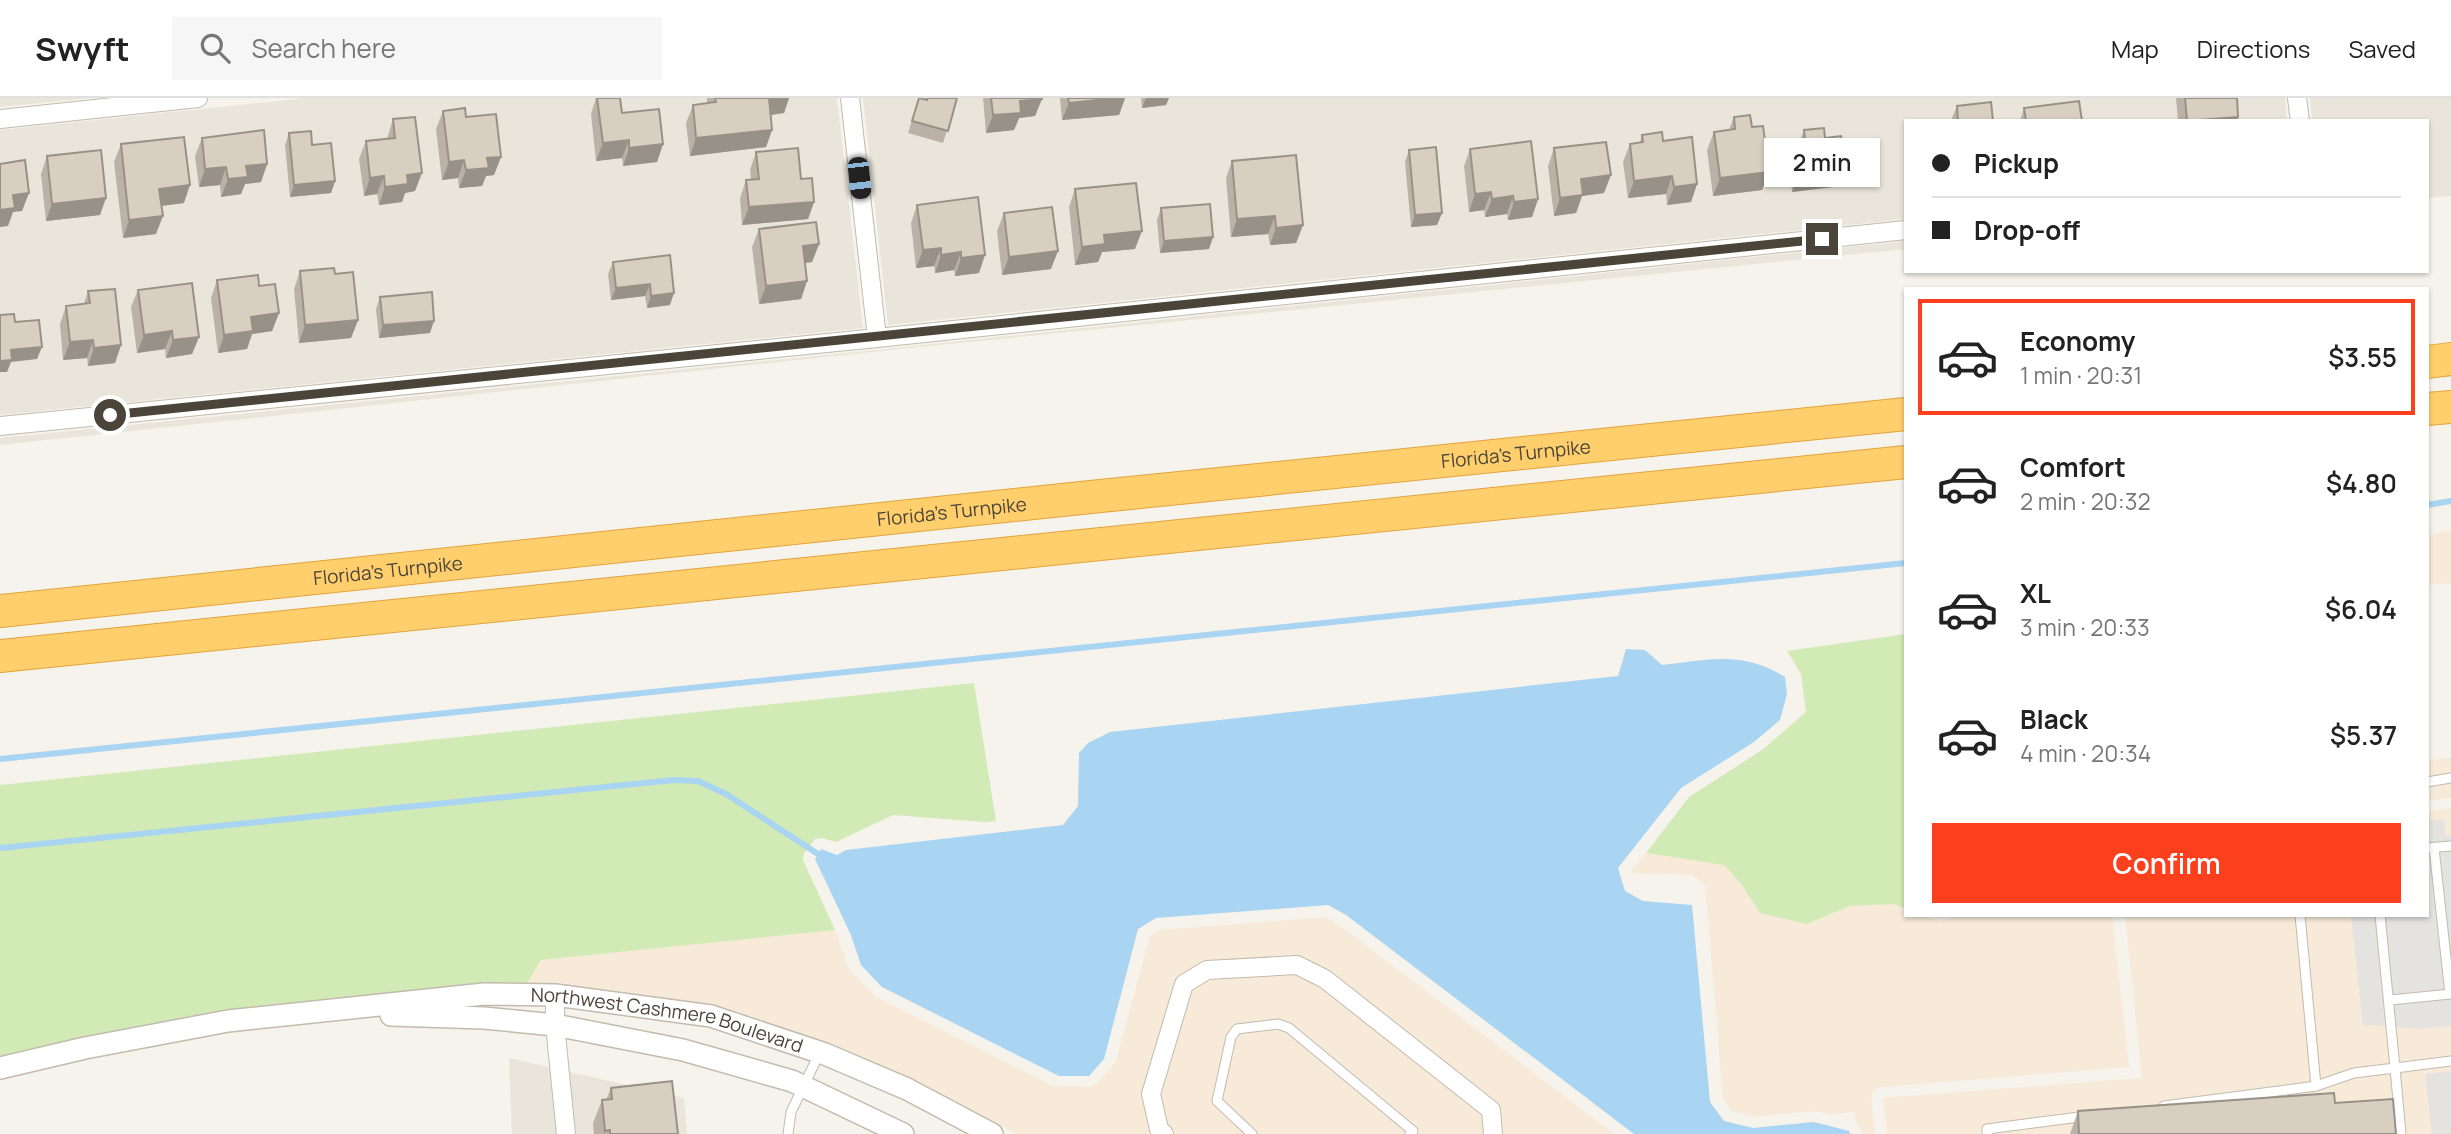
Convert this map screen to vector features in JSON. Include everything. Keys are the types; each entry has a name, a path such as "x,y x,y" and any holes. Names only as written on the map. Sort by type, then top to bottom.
{"highway":[{"path":"2429,362 2451,359"},
{"path":"2429,409 2451,407"},
{"name":"Florida's Turnpike","path":"0,611 1904,414"},
{"path":"0,656 1904,462"}],"street":[{"path":"0,119 198,98"},
{"path":"850,98 877,338"},
{"path":"2297,98 2300,119"},
{"path":"0,426 877,338 1904,230"},
{"path":"1164,1134 1158,1129 1150,1094 1184,984 1207,970 1297,965 1325,979 1491,1110 1493,1134"},
{"name":"Northwest Cashmere Boulevard","path":"0,1068 85,1048 228,1021 484,994 555,995 711,1016 820,1052 907,1089 992,1134"},
{"path":"555,995 555,1025 566,1134"},
{"name":"Northwest Cashmere Boulevard","path":"323,1010 349,1016 408,1014 555,1025 683,1050 792,1081 900,1134"}],"lane":[{"path":"2429,782 2451,778"},
{"path":"2390,1000 2451,994 2431,848 2451,846"},
{"path":"2301,917 2316,1086"},
{"path":"2381,917 2401,1134"},
{"path":"1252,1134 1217,1101 1231,1037 1237,1028 1278,1024 1289,1028 1413,1131 1410,1134"},
{"path":"788,1134 791,1112 820,1052"},
{"path":"2151,1107 2316,1086 2354,1073 2451,1061"},
{"path":"1987,1134 1987,1129 2096,1114"}],"shaded area":[{"path":"0,98 89,98 0,107"},
{"path":"306,98 837,98 863,328 0,415 0,130"},
{"path":"863,98 2285,98 2287,119 1904,119 1904,219 888,325"},
{"path":"2310,98 2451,98 2451,196 2429,198 2429,119 2312,119"},
{"path":"1904,241 1904,249 919,347 0,445 0,438 866,351"},
{"path":"2451,530 2451,583 2429,585 2429,536"},
{"path":"2451,758 2451,798 2429,800 2429,760"},
{"path":"2451,809 2451,1134 1887,1134 1883,1098 2142,1078 2125,917 2429,917 2429,811"},
{"path":"2444,819 2445,835 2451,836 2451,1026 2416,1029 2363,1026 2351,917 2429,917 2429,821"},
{"path":"1646,853 1724,865 1742,885 1807,924 1850,906 1895,904 1904,908 1904,917 1925,917 1941,921 1950,917 2112,917 2129,1067 1882,1087 1875,1089 1871,1096 1875,1134 1863,1134 1854,1112 1831,1115 1813,1111 1754,1117 1732,1111 1723,1099 1705,884 1691,875 1633,873 1632,870"},
{"path":"1326,917 1614,1134 1017,1134 913,1079 830,1043 716,1005 567,983 527,983 541,960 835,930 849,969 876,997 1053,1086 1089,1087 1098,1083 1116,1061 1150,936 1160,930"},
{"path":"509,1058 684,1098 687,1134 512,1134"},
{"path":"2451,1071 2451,1134 2432,1134 2425,1074"}],"green space":[{"path":"1904,634 1904,908 1895,904 1850,906 1807,924 1760,913 1742,885 1724,865 1646,853 1689,797 1762,750 1806,712 1801,674 1787,651"},
{"path":"974,683 996,821 893,815 836,842 815,839 804,853 803,860 835,930 541,960 527,983 483,983 226,1010 0,1057 0,785"}],"water":[{"path":"1626,649 1645,650 1662,665 1710,659 1739,660 1754,663 1785,677 1787,694 1780,720 1754,742 1681,788 1618,868 1625,891 1643,901 1692,905 1710,1102 1724,1121 1753,1128 1814,1122 1849,1131 1850,1134 1634,1134 1346,915 1328,905 1156,918 1138,929 1104,1059 1089,1076 1059,1076 882,987 861,965 851,935 815,859 821,849 837,855 846,850 1063,825 1078,806 1079,753 1088,743 1110,732 1618,676"}],"building":[{"path":"597,98 620,98 622,113 659,109 663,144 629,148 629,140 603,143"},
{"path":"715,98 769,98 772,130 696,138 693,105 716,102"},
{"path":"919,98 957,98 948,131 912,121"},
{"path":"991,98 1042,99 1020,101 1021,113 993,115"},
{"path":"1068,98 1117,98 1069,103"},
{"path":"2185,98 2237,98 2238,117 2187,119"},
{"path":"2079,101 2082,119 2026,119 2024,108"},
{"path":"1991,102 1993,119 1958,119 1957,106"},
{"path":"465,108 466,117 496,114 501,157 487,158 489,168 466,170 464,160 449,162 443,111"},
{"path":"1750,115 1752,127 1763,126 1769,172 1720,178 1714,132 1735,129 1734,117"},
{"path":"415,117 422,173 407,175 408,184 385,187 384,176 370,178 366,141 395,138 393,119"},
{"path":"1824,128 1825,138 1841,136 1846,174 1797,180 1792,142 1805,140 1804,130"},
{"path":"264,130 267,164 246,166 248,177 228,179 226,167 205,169 202,138"},
{"path":"311,131 312,145 331,143 335,181 294,185 289,133"},
{"path":"1662,132 1663,141 1692,137 1697,184 1674,187 1672,176 1634,181 1630,144 1643,142 1642,135"},
{"path":"184,137 190,185 159,189 163,216 129,220 121,144"},
{"path":"1531,141 1538,199 1514,202 1513,196 1492,199 1491,192 1475,194 1470,149"},
{"path":"1606,142 1611,175 1581,179 1583,195 1560,198 1554,148"},
{"path":"1436,147 1442,213 1415,215 1409,150"},
{"path":"798,148 801,179 812,178 814,202 749,207 746,180 759,179 756,152"},
{"path":"101,150 106,198 52,204 47,156"},
{"path":"1296,155 1303,225 1276,228 1275,216 1237,219 1232,161"},
{"path":"25,160 29,193 13,195 15,208 0,210 0,164"},
{"path":"1136,183 1142,231 1104,235 1105,244 1082,247 1075,189"},
{"path":"978,197 985,255 961,258 961,252 941,255 941,248 923,250 917,205"},
{"path":"1210,204 1213,237 1164,241 1161,208"},
{"path":"1052,207 1058,251 1009,257 1004,213"},
{"path":"816,222 819,244 803,246 807,281 766,286 759,229"},
{"path":"670,255 674,293 651,296 650,284 616,288 613,262"},
{"path":"334,268 335,274 353,272 358,320 305,325 300,271"},
{"path":"258,275 259,286 275,284 279,313 251,317 253,331 224,335 217,280"},
{"path":"192,283 199,337 173,340 172,331 144,335 138,290"},
{"path":"115,289 121,345 94,348 93,340 70,342 66,306 90,303 88,291"},
{"path":"432,292 434,321 383,325 380,297"},
{"path":"14,314 15,322 39,320 42,347 11,350 12,360 0,361 0,315"},
{"path":"672,1081 678,1134 610,1134 610,1130 605,1131 602,1100 612,1099 611,1088"},
{"path":"2334,1093 2335,1103 2393,1099 2396,1134 2079,1134 2078,1111"}],"waterway":[{"path":"2429,505 2451,501"},
{"path":"0,759 1904,563"},
{"path":"0,848 674,780 698,781 726,794 818,854"}],"route":[{"path":"110,415 1822,239"}]}
